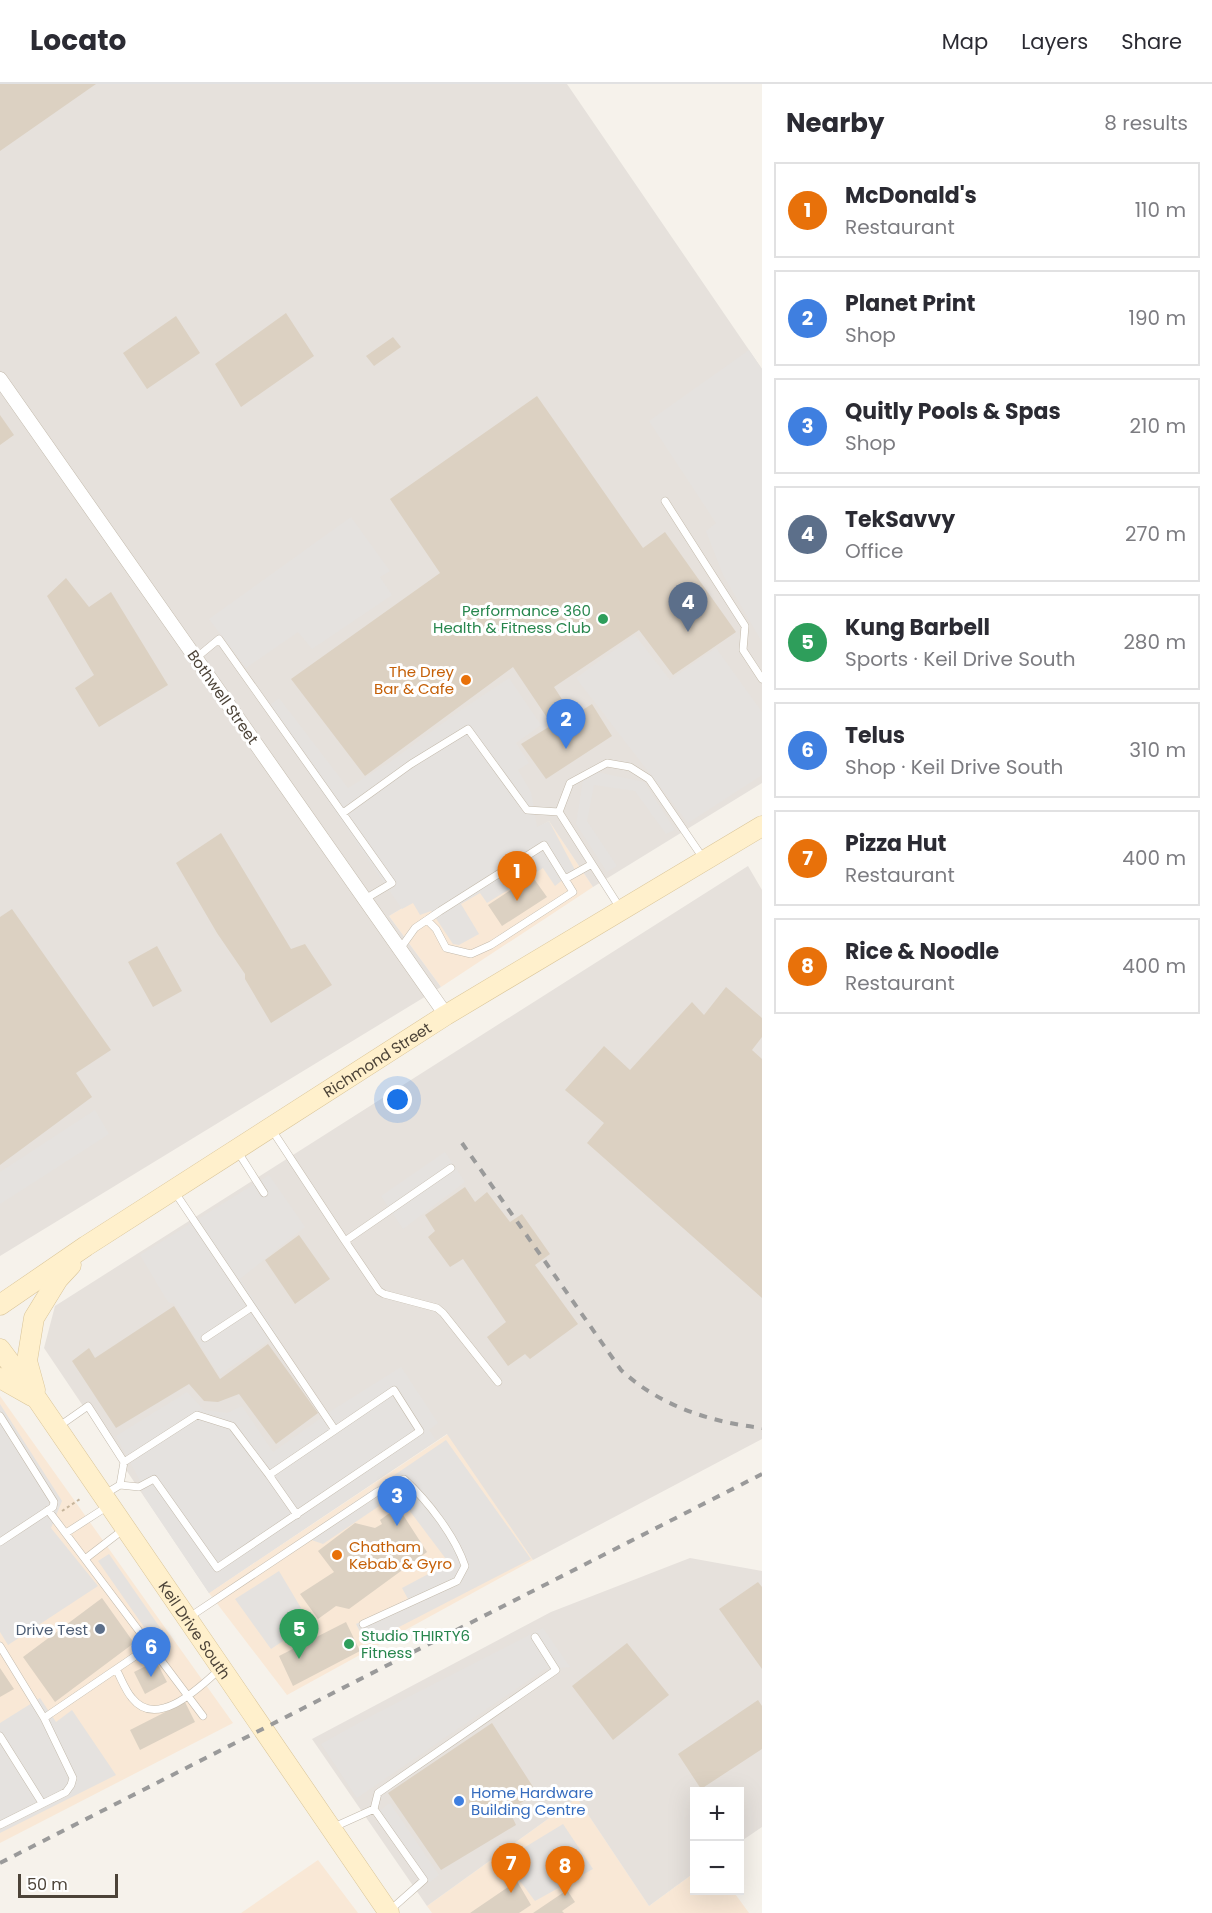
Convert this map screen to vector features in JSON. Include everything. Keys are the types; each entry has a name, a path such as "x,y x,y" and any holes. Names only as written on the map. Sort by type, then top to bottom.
{"main road":[{"name":"Richmond Street","path":"0,1305 86,1246 446,1016 762,826"},
{"path":"37,1399 27,1361 34,1318 58,1279 86,1246"},
{"name":"Keil Drive South","path":"0,1349 57,1428 111,1495 126,1528 389,1912"},
{"path":"0,1378 37,1399"}],"street":[{"name":"Bothwell Street","path":"0,379 446,1016"}],"lane":[{"path":"665,501 745,626 743,650 762,679"},
{"path":"196,658 219,639 392,883 365,899"},
{"path":"343,813 411,764 468,729 527,810 559,812"},
{"path":"559,812 570,783 607,763 630,767 649,779 705,860"},
{"path":"559,812 621,910"},
{"path":"400,949 415,928 427,920 544,845 573,892 491,945 471,954 446,948 436,929 427,920"},
{"path":"565,879 592,864"},
{"path":"271,1129 379,1291 437,1308 444,1313 498,1382"},
{"path":"237,1150 264,1193"},
{"path":"345,1241 451,1168"},
{"path":"174,1191 335,1430"},
{"path":"205,1338 252,1307"},
{"path":"66,1533 111,1495 139,1487 154,1479 217,1568 420,1431 394,1390 269,1475"},
{"path":"57,1428 88,1406 124,1462"},
{"path":"111,1495 124,1462 197,1415 232,1426 297,1515"},
{"path":"0,1416 54,1502 48,1510 0,1542"},
{"path":"188,1618 377,1492 404,1479 420,1494 460,1550 465,1566 457,1581 363,1624"},
{"path":"48,1510 203,1716"},
{"path":"85,1559 126,1528"},
{"path":"389,1912 424,1880 374,1809 378,1792 556,1670 535,1637"},
{"path":"0,1646 44,1718 73,1778 66,1792 0,1825"},
{"path":"44,1718 150,1646"},
{"path":"116,1669 131,1697 144,1708 159,1710 188,1696 222,1667"},
{"path":"0,1736 42,1803"},
{"path":"332,1828 374,1809"}],"shaded area":[{"path":"0,84 567,84 762,369 762,783 593,887 549,821 389,916 441,987 0,1256"},
{"path":"749,350 762,369 762,642 723,575 706,531 716,523 649,421"},
{"path":"351,517 390,571 380,577 392,595 312,649 298,632 246,668 209,619"},
{"path":"635,635 670,680 716,648 762,712 762,775 688,823 576,678"},
{"path":"509,678 541,725 516,743 529,763 518,770 531,792 537,827 549,821 575,870 555,886 543,868 487,903 480,893 461,904 479,934 459,945 453,944 431,911 420,915 413,903 402,909 265,709 279,698 348,788 390,762"},
{"path":"597,772 644,782 675,830 666,834 635,791 594,785 587,821 617,866 607,872 576,824 583,780"},
{"path":"549,821 593,887 441,987 389,916"},
{"path":"748,866 762,890 762,1439 533,1560 447,1434 209,1593 44,1348 55,1306"},
{"path":"95,1110 109,1134 0,1204 0,1172"},
{"path":"445,1152 465,1182 403,1229 381,1196"},
{"path":"269,1175 305,1227 240,1279 278,1335 219,1375 174,1304 168,1302 140,1255"},
{"path":"401,1367 438,1423 429,1430 436,1440 209,1593 144,1496 139,1479 116,1436 187,1392 204,1410 227,1413 242,1406 273,1452 331,1411"},
{"path":"0,1396 233,1723 0,1843"},
{"path":"0,1404 62,1501 51,1528 98,1586 8,1645 0,1632"},
{"path":"448,1434 533,1560 287,1695 209,1593"},
{"path":"446,1440 531,1559 366,1644 356,1624 408,1599 402,1588 449,1563 397,1494 323,1544 303,1537"},
{"path":"109,1554 170,1642 160,1650 98,1561"},
{"path":"690,1558 762,1571 762,1827 744,1839 744,1787 690,1787 690,1876 649,1906 577,1798 427,1906 312,1739 551,1612"},
{"path":"279,1571 310,1623 271,1649 235,1599"},
{"path":"543,1628 570,1667 545,1669 357,1798 321,1744"},
{"path":"40,1698 56,1722 72,1710 116,1775 0,1833 0,1723"},
{"path":"577,1798 649,1906 690,1876 690,1895 736,1895 749,1913 432,1913 427,1906"},
{"path":"390,1803 439,1875 429,1883 379,1811"},
{"path":"563,1824 593,1869 535,1901 504,1860"},
{"path":"318,1860 358,1913 241,1913"}],"building":[{"path":"0,84 96,84 0,151"},
{"path":"286,313 314,356 241,407 215,364"},
{"path":"176,316 200,353 147,389 123,353"},
{"path":"393,337 401,347 374,366 366,356"},
{"path":"537,396 643,548 665,532 736,632 673,675 639,630 554,687 573,716 592,704 612,736 546,779 521,744 552,725 513,667 365,776 291,679 440,573 390,499"},
{"path":"0,415 14,435 0,445"},
{"path":"66,578 89,607 111,592 168,685 99,727 75,688 94,675 47,596"},
{"path":"221,833 291,949 305,944 332,985 271,1023 245,979 245,974 217,933 176,863"},
{"path":"532,876 547,897 502,926 488,905"},
{"path":"12,909 111,1050 76,1073 92,1097 0,1165 0,917"},
{"path":"157,946 182,991 153,1007 128,962"},
{"path":"726,987 762,1018 762,1037 752,1050 762,1059 762,1298 587,1143 604,1123 565,1090 604,1046 630,1070 692,1002 704,1015"},
{"path":"465,1187 475,1202 487,1192 510,1222 522,1214 550,1254 535,1265 578,1324 530,1359 525,1354 508,1366 487,1337 506,1322 463,1259 450,1267 428,1237 435,1231 425,1215"},
{"path":"299,1235 330,1279 295,1304 265,1260"},
{"path":"174,1306 220,1379 268,1344 318,1413 276,1444 239,1394 218,1402 204,1401 189,1384 116,1428 72,1361 89,1348 95,1358"},
{"path":"398,1507 427,1552 349,1609 336,1606 318,1619 300,1594 334,1572 318,1551 355,1523 375,1528 382,1524 380,1520"},
{"path":"758,1582 762,1587 762,1669 719,1609"},
{"path":"102,1598 134,1643 55,1702 23,1657"},
{"path":"346,1622 360,1651 293,1686 279,1656"},
{"path":"627,1643 669,1695 613,1740 572,1686"},
{"path":"156,1661 167,1682 145,1694 134,1672"},
{"path":"0,1668 14,1689 0,1697"},
{"path":"758,1700 762,1706 762,1749 704,1787 700,1787 678,1754"},
{"path":"185,1702 195,1722 140,1750 130,1730"},
{"name":"Home Hardware Building Centre","path":"492,1723 537,1793 509,1810 516,1825 441,1870 388,1793"},
{"path":"517,1881 531,1905 519,1913 470,1913"},
{"path":"567,1890 575,1902 562,1911 564,1913 533,1913"}],"railway":[{"path":"462,1143 621,1370 636,1383 669,1403 705,1417 762,1428"},
{"path":"0,1863 762,1474"}],"place":[{"name":"Performance 360 Health & Fitness Club","path":"603,619"},
{"name":"TekSavvy","path":"688,632"},
{"name":"The Drey Bar & Cafe","path":"466,680"},
{"name":"Planet Print","path":"566,749"},
{"name":"McDonald's","path":"517,901"},
{"name":"Quitly Pools & Spas","path":"397,1526"},
{"name":"Chatham Kebab & Gyro","path":"337,1555"},
{"name":"Drive Test","path":"100,1629"},
{"name":"Studio THIRTY6 Fitness","path":"349,1644"},
{"name":"Kung Barbell","path":"299,1659"},
{"name":"Telus","path":"151,1677"},
{"name":"Home Hardware Building Centre","path":"459,1801"},
{"name":"Pizza Hut","path":"511,1893"},
{"name":"Rice & Noodle","path":"565,1896"}]}
